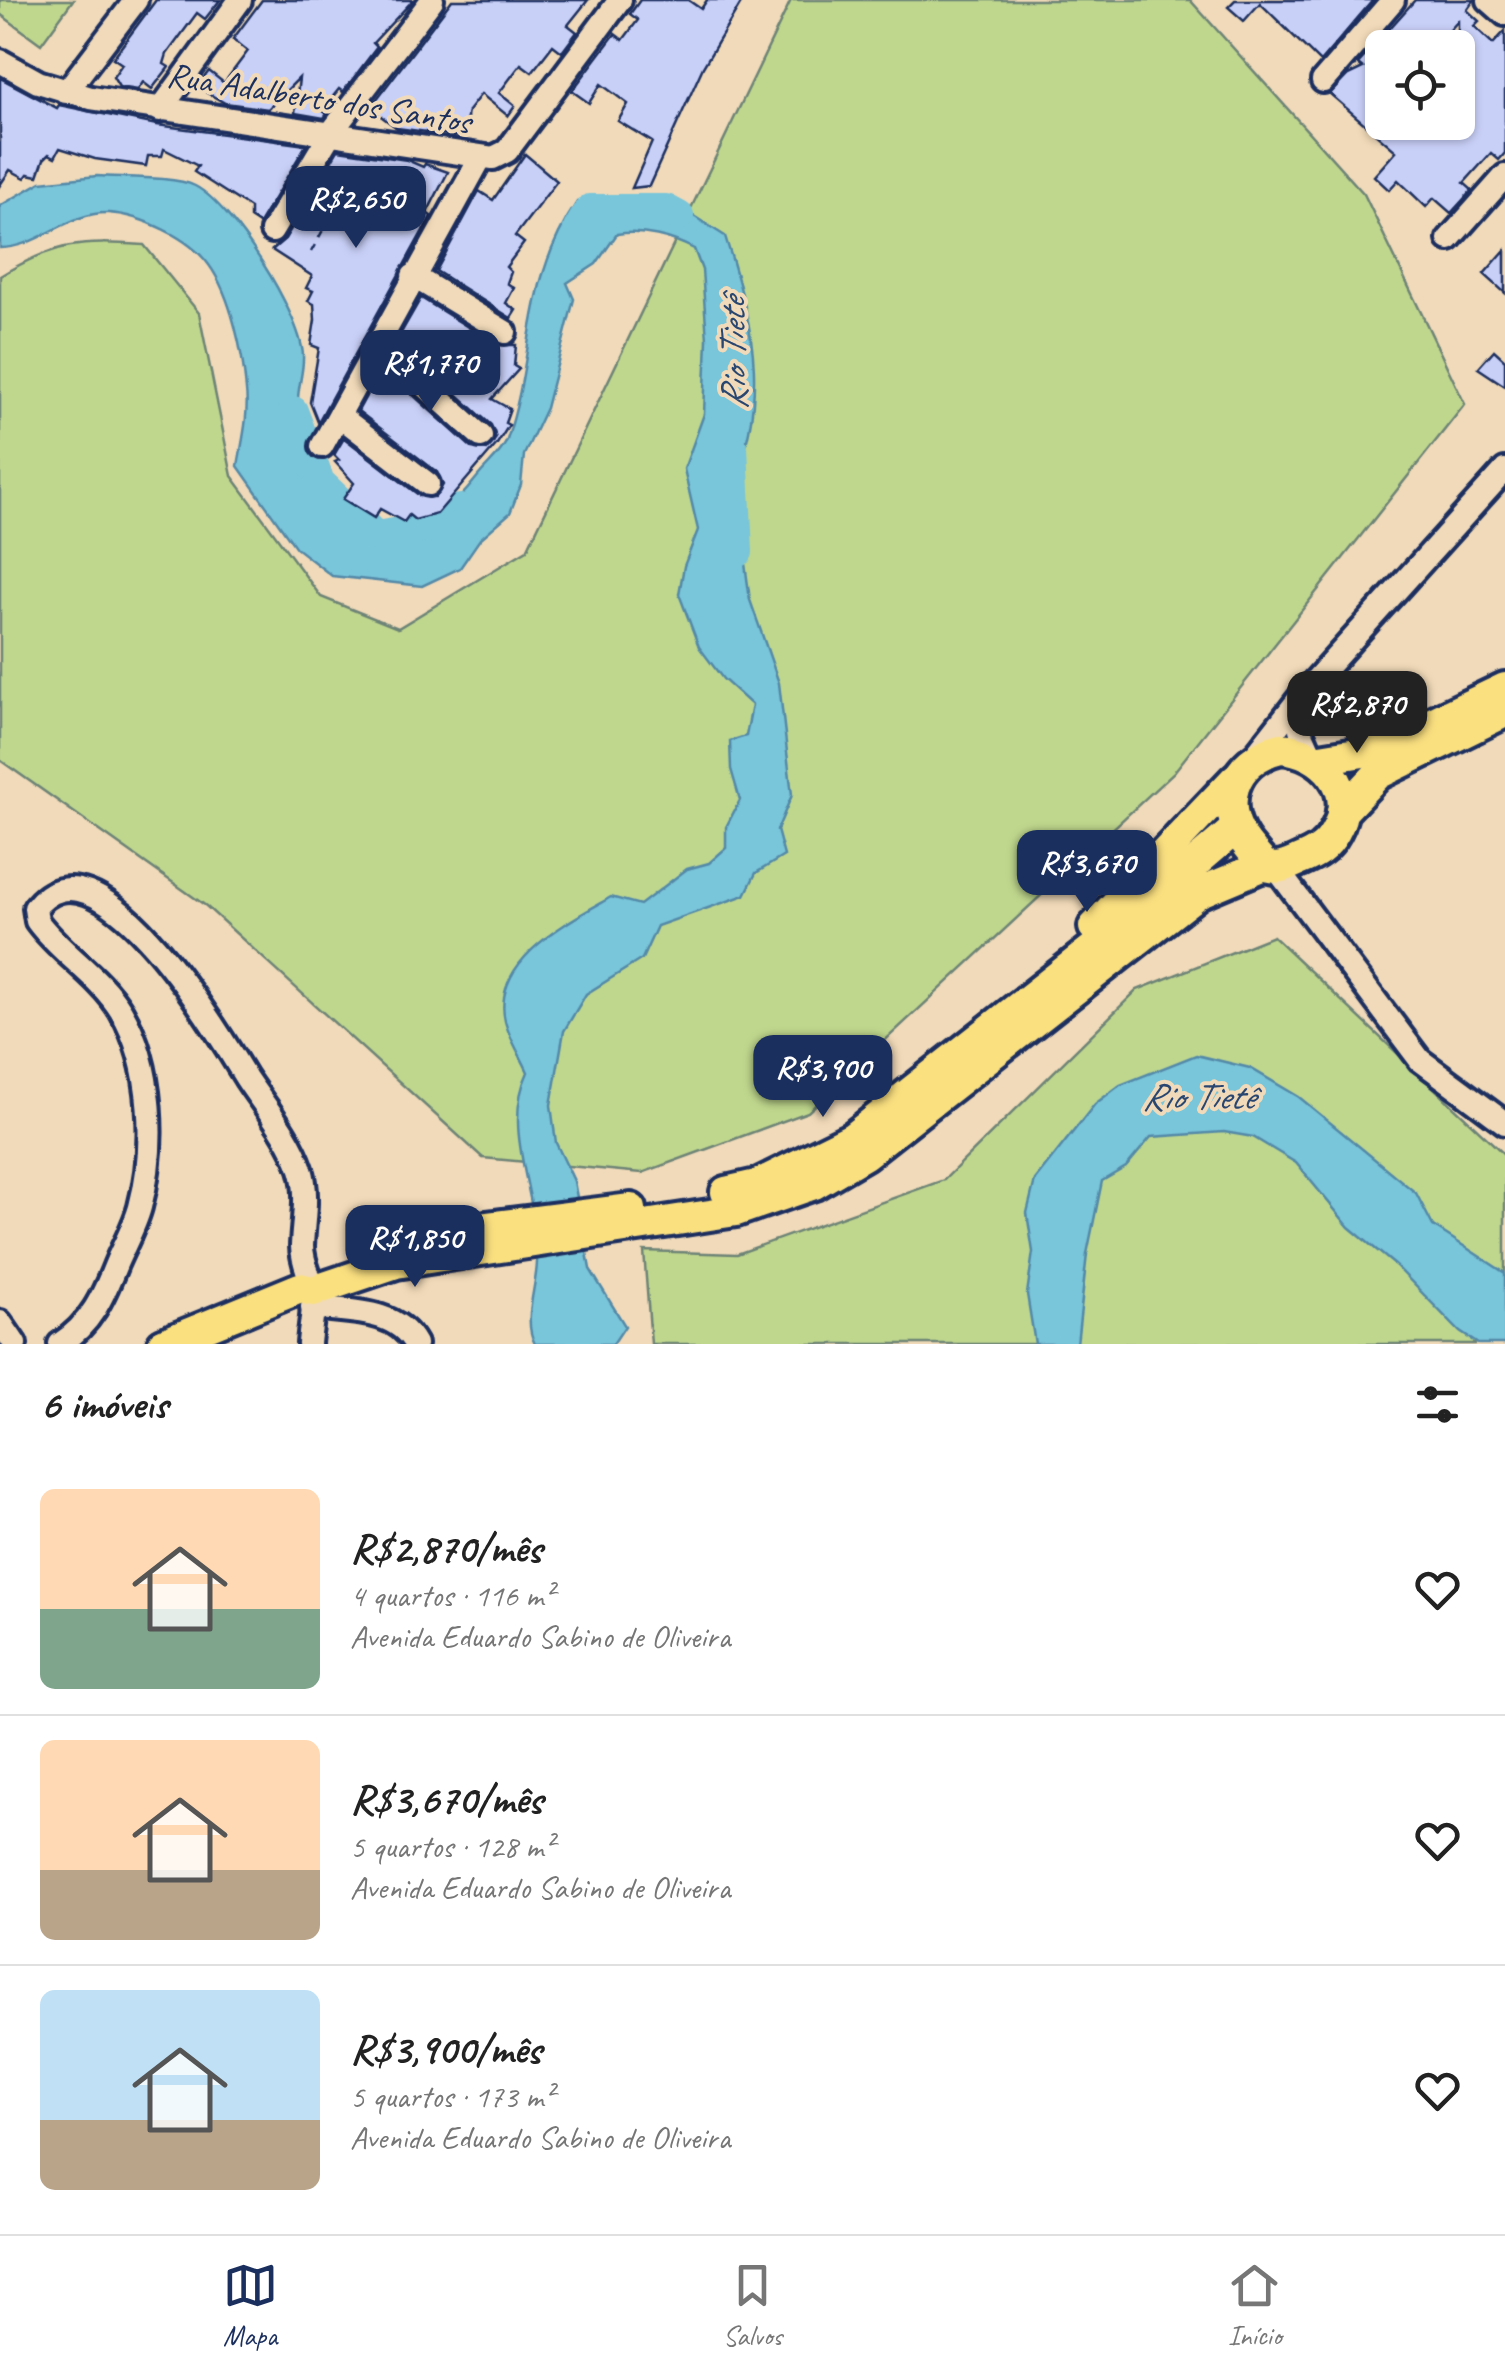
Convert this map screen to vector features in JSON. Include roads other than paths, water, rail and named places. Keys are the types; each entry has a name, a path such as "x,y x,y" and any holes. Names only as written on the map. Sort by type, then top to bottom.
{"main road":[{"path":"1034,990 1244,768 1281,748 1315,757 1374,750 1505,688"},
{"path":"163,1344 308,1290 385,1246 447,1232 508,1237 736,1212 814,1184 866,1154 1198,893 1280,865 1329,842 1342,812 1378,774 1505,712"},
{"path":"1315,757 1338,783 1342,812"},
{"path":"1244,768 1230,794 1235,828 1280,865"},
{"path":"593,1226 757,1185 852,1138 1034,990 1110,934 1235,828"}],"street":[{"path":"66,92 136,0"},
{"path":"160,110 240,0"},
{"path":"272,231 330,134 432,0"},
{"name":"Rua Adalberto dos Santos","path":"0,61 66,92 480,159 506,150 620,0"},
{"path":"1322,81 1393,0"},
{"path":"1489,0 1505,14"},
{"path":"322,446 480,159"},
{"path":"1449,239 1505,176"},
{"path":"413,276 505,332"},
{"path":"380,344 481,436"},
{"path":"341,417 428,484"},
{"path":"1244,768 1302,695 1505,470"},
{"path":"1302,695 1300,729 1315,757"},
{"path":"1280,865 1420,1060 1505,1123"},
{"path":"60,1344 92,1318 140,1208 147,1110 142,1062 119,1009 37,921 35,908 44,897 62,889 80,889 97,896 170,962 290,1143 304,1178 302,1246 309,1344"},
{"path":"308,1290 403,1325 415,1344"},
{"path":"0,1322 15,1344"}],"water":[{"name":"Rio Tietê","path":"97,176 162,179 195,186 210,197 245,237 278,288 299,336 303,361 298,415 317,480 343,519 361,533 380,539 399,538 435,520 505,445 516,408 538,291 559,232 577,202 617,209 657,201 689,213 725,236 745,307 754,369 749,431 728,502 739,520 750,600 779,683 792,795 777,830 784,856 756,873 745,895 657,926 642,959 586,994 564,1031 551,1105 556,1143 574,1181 590,1269 625,1326 613,1344 535,1344 531,1335 536,1237 518,1117 520,1094 528,1072 505,1021 504,999 521,962 574,918 611,897 640,905 687,869 709,863 726,848 726,827 740,800 731,769 730,741 746,736 752,705 723,679 699,647 679,594 684,566 698,530 684,469 704,414 707,339 702,270 694,249 657,236 617,234 596,264 567,283 574,299 546,408 524,455 521,485 510,513 480,539 460,568 422,586 332,576 296,548 238,466 247,409 242,359 224,292 201,255 164,230 135,218 108,213 80,218 27,242 0,248 0,206 41,182"},
{"name":"Rio Tietê","path":"1196,1055 1250,1068 1299,1097 1416,1193 1433,1226 1505,1273 1505,1344 1478,1344 1460,1332 1396,1266 1349,1227 1296,1163 1253,1137 1224,1132 1151,1137 1126,1167 1102,1181 1087,1254 1077,1344 1035,1344 1027,1294 1033,1252 1027,1213 1035,1180 1095,1104 1120,1085"}],"waterway":[{"name":"Rio Tietê","path":"578,229 590,209 666,209 679,216"},
{"name":"Rio Tietê","path":"293,411 320,482 376,536 436,526 460,509"},
{"name":"Rio Tietê","path":"733,448 738,552"}]}
